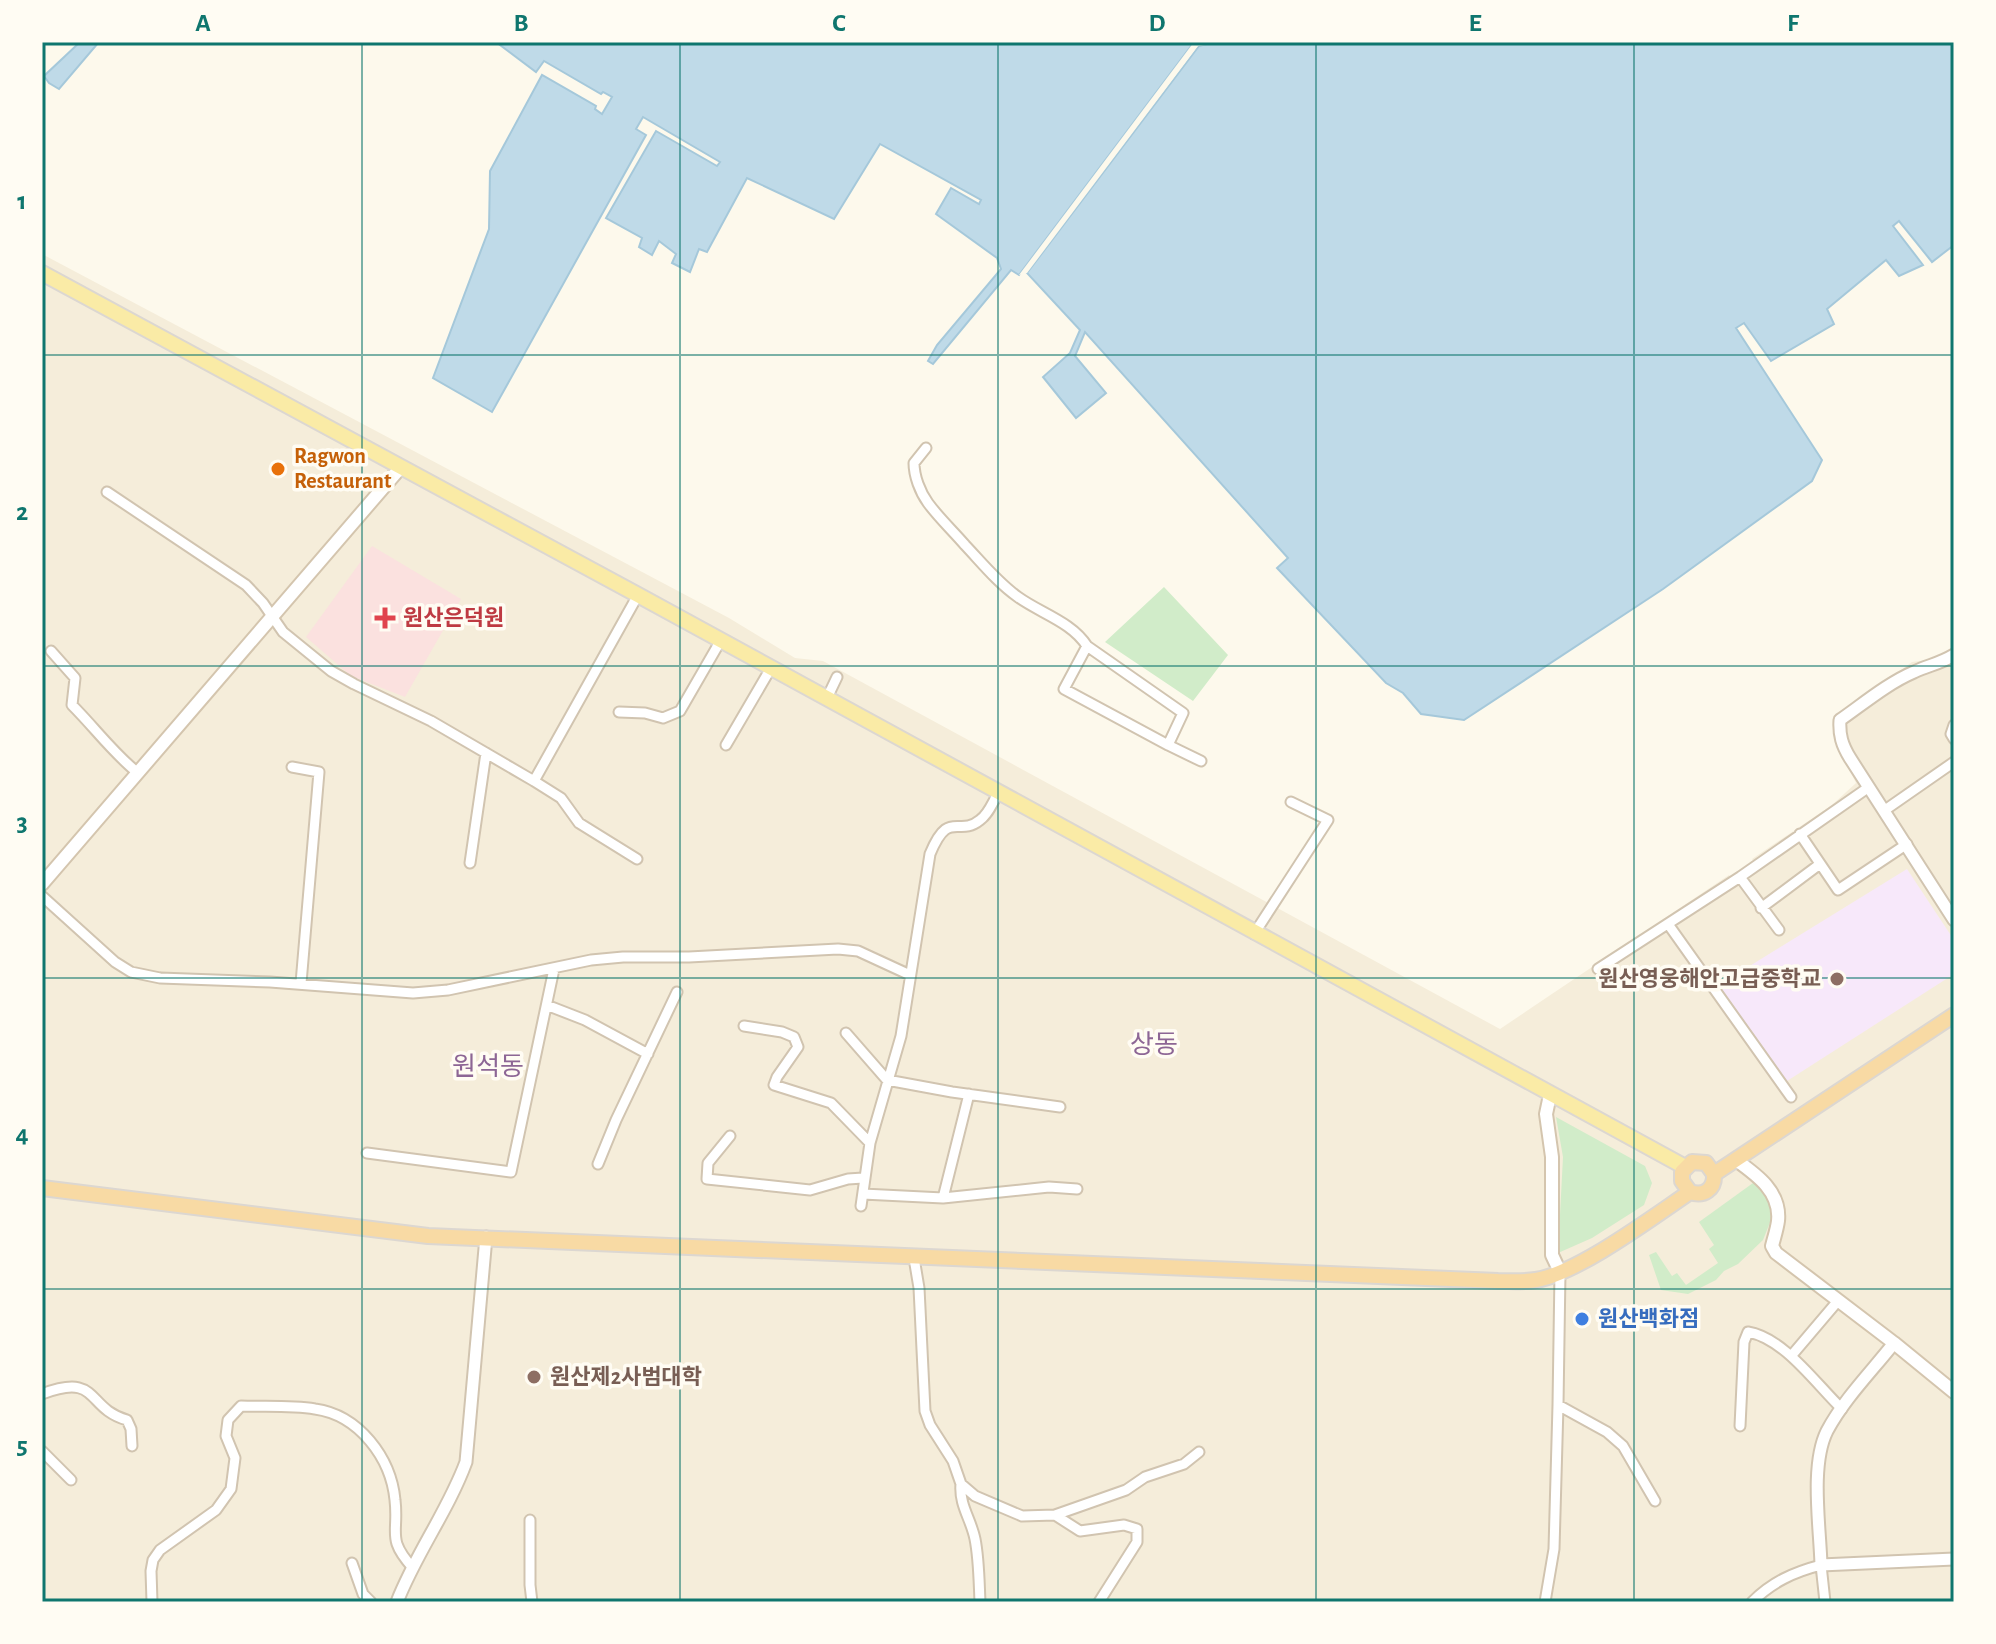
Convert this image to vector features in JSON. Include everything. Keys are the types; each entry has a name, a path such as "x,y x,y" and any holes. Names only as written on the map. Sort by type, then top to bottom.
{"highway":[{"path":"1714,1174 1954,1015"},
{"path":"1702,1161 1710,1166 1714,1174 1714,1184 1708,1191 1699,1194 1690,1192 1682,1181 1685,1167 1692,1162 1702,1161"},
{"path":"42,1188 398,1233 914,1258 1498,1281 1537,1280 1560,1272 1590,1257 1690,1192"}],"main road":[{"path":"42,273 1685,1167"},
{"path":"42,884 401,467"},
{"path":"1550,1095 1546,1114 1552,1157 1552,1255 1560,1272"},
{"path":"1736,1160 1770,1189 1777,1206 1778,1222 1772,1246 1776,1253 1954,1392"}],"street":[{"path":"926,448 914,463 914,473 927,501 1000,582 1020,599 1081,636 1087,646 1183,713 1168,745"},
{"path":"107,492 246,585 283,632 331,671 431,721 534,781 561,798 579,823 637,859"},
{"path":"534,781 638,595"},
{"path":"619,712 645,713 663,718 680,711 721,640"},
{"path":"1087,646 1064,689 1201,761"},
{"path":"51,651 75,678 72,705 108,742 114,754 138,773"},
{"path":"1954,655 1935,666 1914,672 1840,720 1842,745 1954,920"},
{"path":"726,745 771,668"},
{"path":"827,698 837,677"},
{"path":"1954,725 1951,734 1954,739"},
{"path":"470,863 486,753"},
{"path":"1885,810 1954,762"},
{"path":"292,767 319,772 301,983"},
{"path":"1598,969 1740,877 1869,787"},
{"path":"861,1206 870,1143 901,1036 930,854 938,835 948,827 972,825 980,820 999,792"},
{"path":"1254,934 1328,820 1291,802"},
{"path":"1800,834 1838,890 1907,844"},
{"path":"1761,908 1820,864"},
{"path":"1740,877 1779,930"},
{"path":"42,896 96,946 131,972 171,979 301,983 413,993 448,990 591,960 838,949 858,951 910,975"},
{"path":"1668,924 1791,1097"},
{"path":"367,1153 511,1172 549,1006 554,969"},
{"path":"598,1164 677,992"},
{"path":"549,1006 585,1020 648,1054"},
{"path":"744,1026 794,1037 798,1047 774,1085 831,1103 870,1143"},
{"path":"846,1033 887,1080 1060,1107"},
{"path":"943,1198 969,1094"},
{"path":"730,1136 708,1163 707,1179 810,1190 863,1178"},
{"path":"863,1194 943,1198 1049,1187 1077,1189"},
{"path":"397,1602 456,1489 466,1462 486,1237"},
{"path":"914,1258 919,1288 925,1411 930,1425 953,1461 961,1484 962,1508 976,1546 980,1602"},
{"path":"1545,1602 1554,1549 1560,1272"},
{"path":"1792,1355 1837,1302"},
{"path":"1740,1426 1744,1342 1748,1332 1792,1355 1811,1380 1842,1409"},
{"path":"1825,1602 1818,1466 1827,1431 1894,1343"},
{"path":"42,1394 69,1385 89,1392 116,1417 127,1420 132,1446"},
{"path":"1558,1405 1607,1432 1623,1446 1655,1501"},
{"path":"152,1602 153,1560 160,1550 216,1510 231,1489 235,1458 226,1436 228,1420 241,1406 316,1409 349,1423 369,1438 392,1477 396,1503 394,1537 397,1547 413,1568"},
{"path":"42,1451 71,1480"},
{"path":"961,1484 975,1496 1022,1516 1055,1515 1126,1490 1145,1477 1184,1464 1199,1452"},
{"path":"1055,1515 1080,1531 1124,1525 1137,1529 1137,1542 1099,1602"},
{"path":"530,1520 532,1602"},
{"path":"1752,1602 1765,1589 1797,1571 1821,1565 1954,1559"},
{"path":"352,1563 363,1594 371,1602"}],"shaded area":[{"path":"42,254 729,618 795,658 823,661 1500,1029 1729,875 1731,878 1754,862 1752,859 1832,805 1856,783 1836,742 1835,718 1912,662 1934,659 1954,649 1954,1602 42,1602"},
{"name":"원산은덕원","path":"372,546 461,599 405,697 351,676 306,637"},
{"name":"원산영웅해안고급중학교","path":"1907,869 1954,940 1954,974 1787,1081 1719,985"}],"green space":[{"path":"1164,587 1228,655 1193,701 1105,642"},
{"path":"1556,1117 1645,1166 1652,1183 1644,1205 1592,1238 1558,1253 1563,1157"},
{"path":"1753,1183 1769,1198 1773,1215 1763,1240 1716,1280 1688,1294 1661,1290 1649,1255 1656,1252 1672,1276 1677,1273 1686,1285 1718,1263 1709,1249 1714,1245 1699,1222"}],"water":[{"path":"80,42 99,42 59,89 44,76"},
{"path":"496,42 1194,42 1019,275 1011,270 933,364 928,361 937,345 1001,269 997,258 936,214 951,188 979,204 981,200 880,144 834,219 747,178 707,252 699,249 690,272 672,263 676,254 659,241 652,255 639,247 642,238 606,218 656,131 717,166 720,162 643,117 636,129 646,135 492,412 433,378 489,229 490,171 542,75 596,106 595,109 602,114 612,97 603,92 601,94 544,61 536,72"},
{"path":"1214,42 1954,42 1954,245 1932,262 1899,221 1893,226 1923,265 1899,276 1886,260 1827,309 1834,324 1771,361 1744,323 1736,328 1822,460 1812,481 1663,589 1464,720 1421,714 1403,693 1386,683 1277,568 1288,558 1085,332 1075,356 1106,393 1076,418 1043,377 1070,353 1080,330 1027,273 1199,46"}],"pier":[{"path":"1194,42 1214,44 1198,46 1027,273 1019,275"}],"place":[{"name":"Ragwon Restaurant","path":"278,469"},
{"name":"원산은덕원","path":"385,618"},
{"name":"원산영웅해안고급중학교","path":"1837,979"},
{"name":"원산백화점","path":"1582,1319"},
{"name":"원산제2사범대학","path":"534,1377"}],"district":[{"name":"상동","path":"1154,1045"},
{"name":"원석동","path":"488,1067"}]}
